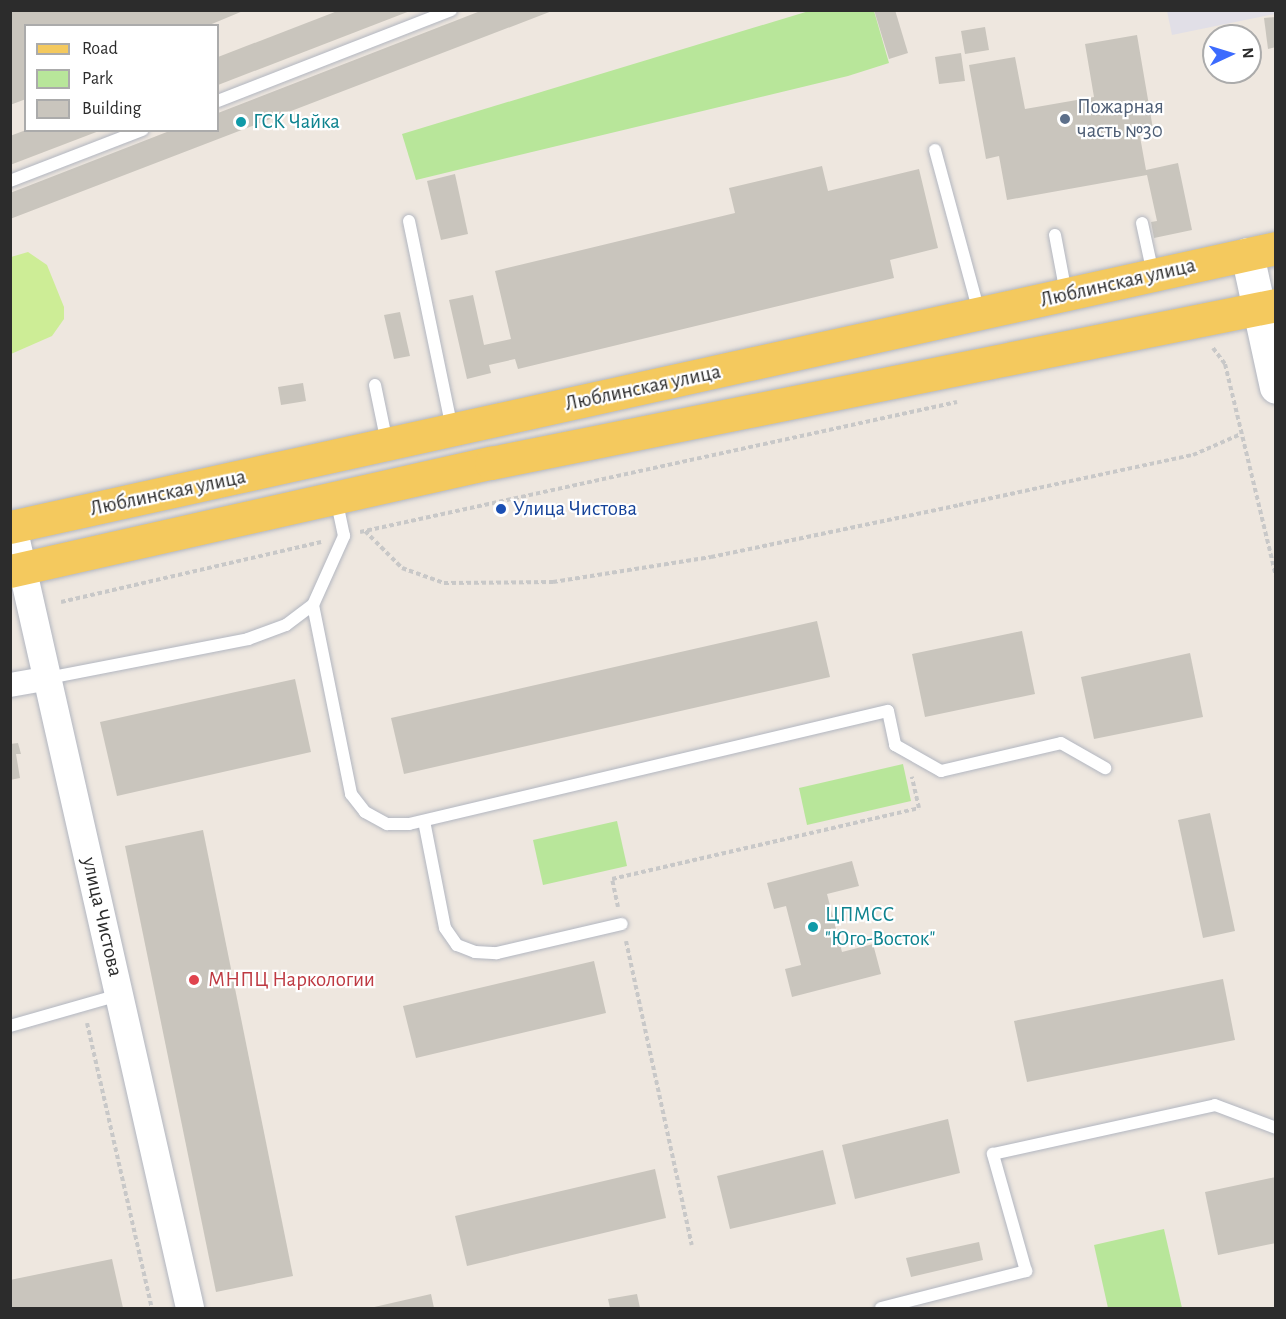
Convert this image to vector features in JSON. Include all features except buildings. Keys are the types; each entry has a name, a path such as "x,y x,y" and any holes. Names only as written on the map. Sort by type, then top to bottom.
{"main road":[{"name":"Люблинская улица","path":"12,527 1261,251"},
{"path":"1261,251 1274,377"},
{"name":"Люблинская улица","path":"17,569 336,497 1267,307"}],"street":[{"name":"улица Чистова","path":"12,527 17,569 48,678 190,1308"},
{"path":"10,685 48,678"}],"lane":[{"path":"219,101 452,10"},
{"path":"10,181 137,132"},
{"path":"934,150 980,313"},
{"path":"409,221 452,430"},
{"path":"1142,223 1153,275"},
{"path":"1055,235 1066,294"},
{"path":"375,385 387,444"},
{"path":"48,678 248,639 286,625 313,605 344,536 336,497"},
{"path":"313,605 351,794 364,812 387,824 424,821 888,711 895,744 941,771 1061,743 1105,768"},
{"path":"424,821 445,928 457,945 475,952 497,953 622,924"},
{"path":"10,1026 120,995"},
{"path":"881,1308 1026,1271 993,1154 1215,1105 1275,1128"}],"path":[{"path":"1204,346 1220,352 1225,364 1275,577"},
{"path":"61,602 365,531 968,399"},
{"path":"365,531 402,568 444,583 553,582 711,557 971,503 1193,455 1241,434"},
{"path":"692,1245 612,879 919,808 905,750"},
{"path":"83,1005 152,1308"}],"shaded area":[{"path":"1275,10 1275,14 1226,24 1202,24 1202,29 1172,35 1167,11"}],"green space":[{"path":"809,11 874,11 889,63 848,76 416,180 402,134"},
{"path":"28,252 47,265 64,307 64,319 52,336 11,354 11,257"},
{"path":"903,764 911,801 807,825 799,788"},
{"path":"617,821 627,866 543,885 533,840"},
{"path":"1164,1229 1182,1308 1108,1308 1094,1245"}],"place":[{"name":"Пожарная часть №30","path":"1065,119"},
{"name":"ГСК Чайка","path":"241,122"},
{"name":"Улица Чистова","path":"501,509"},
{"name":"ЦПМСС \"Юго-Восток\"","path":"813,927"},
{"name":"МНПЦ Наркологии","path":"194,980"}]}
